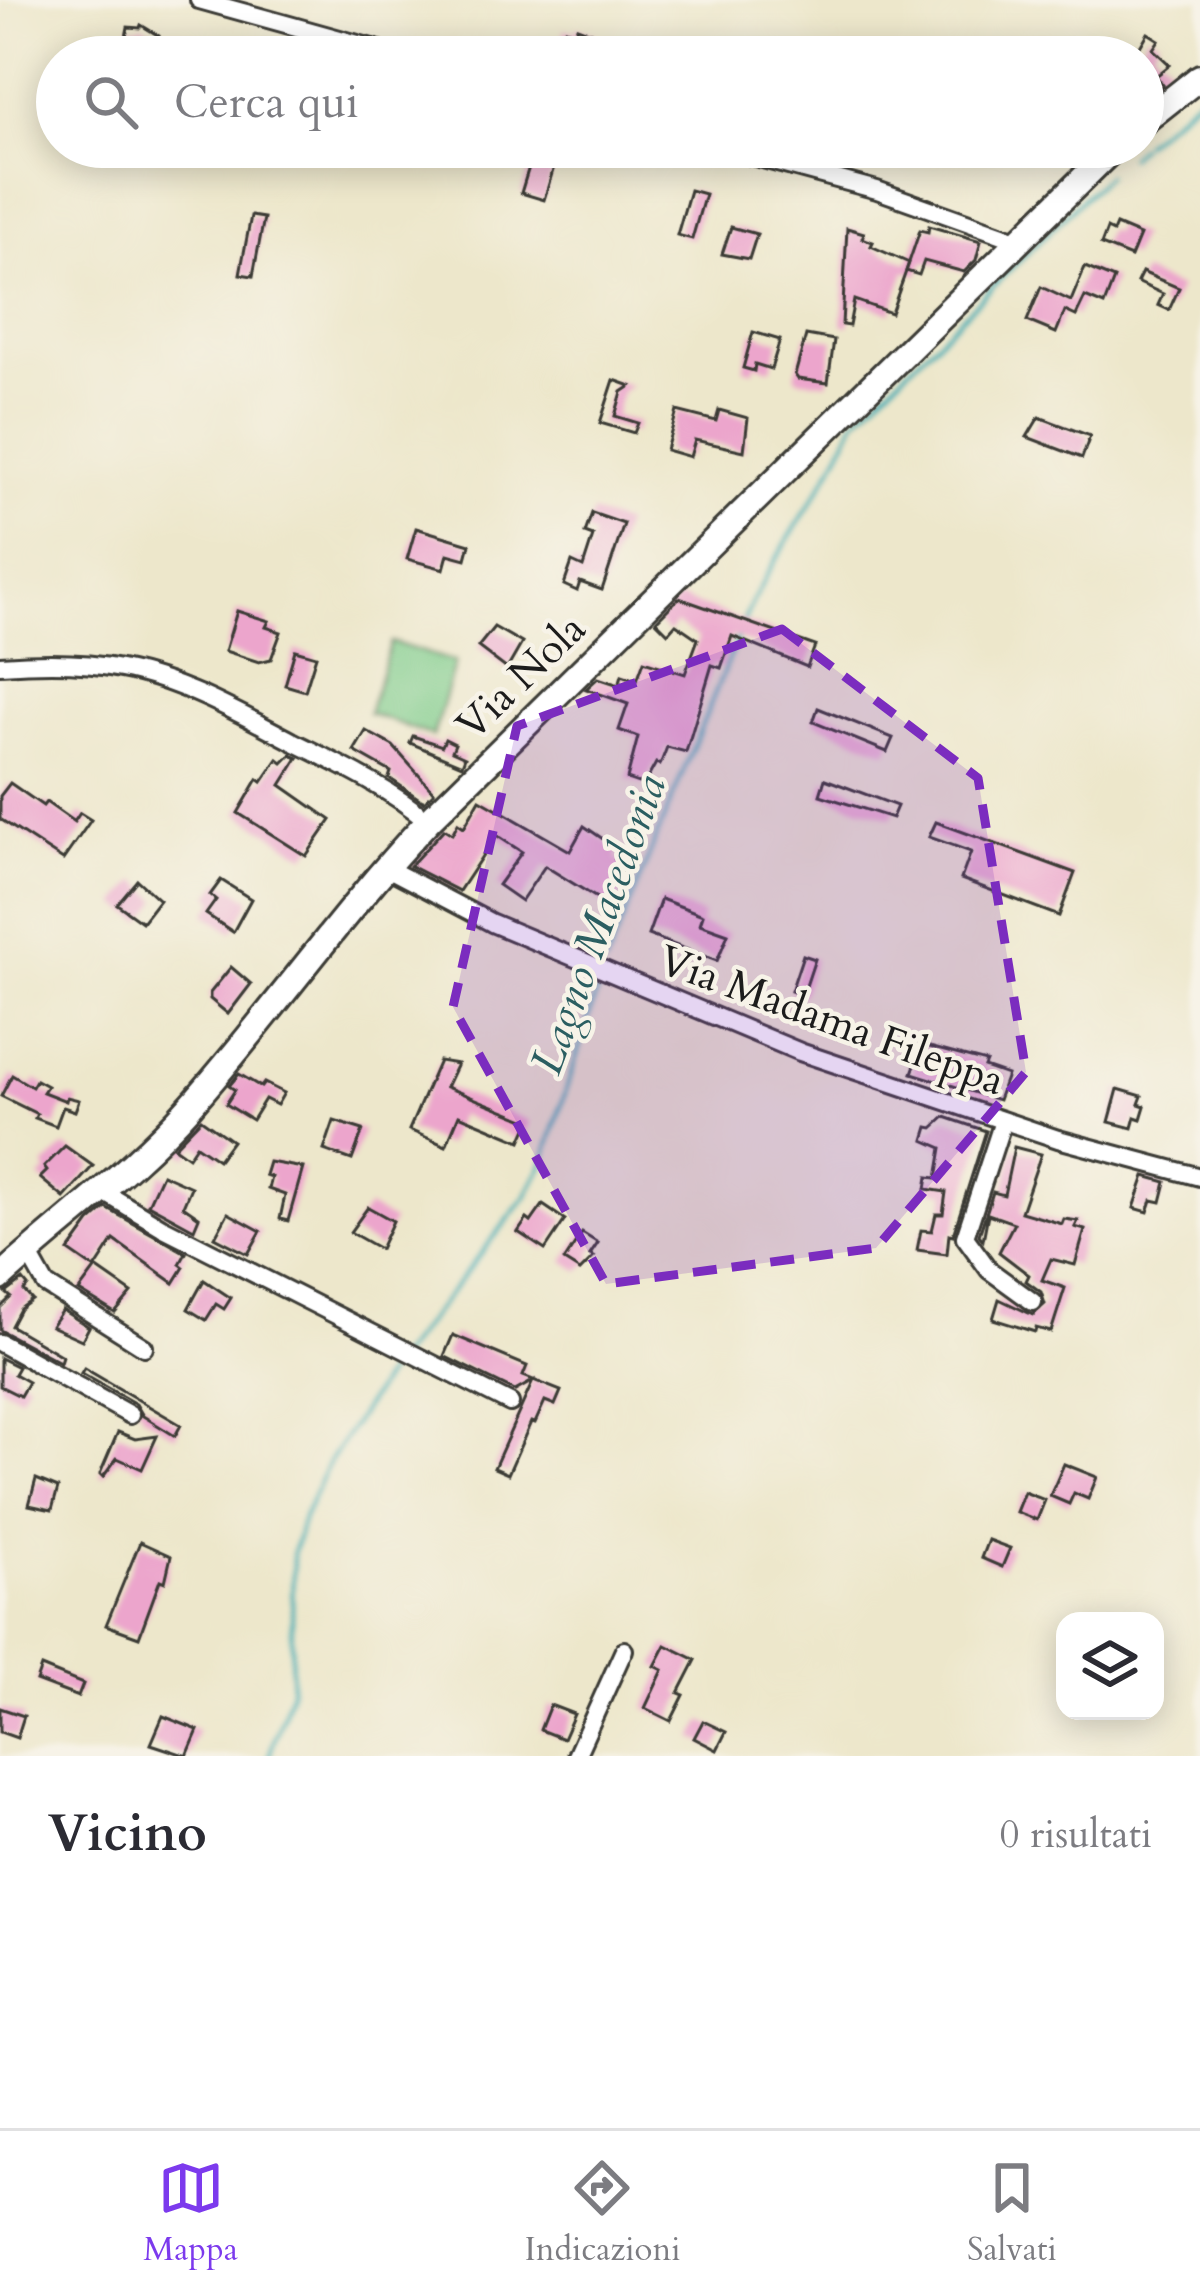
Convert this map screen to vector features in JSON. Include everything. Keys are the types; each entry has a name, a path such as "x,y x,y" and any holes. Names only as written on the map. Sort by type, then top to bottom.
{"street":[{"path":"200,0 329,36"},
{"path":"1164,105 1200,77"},
{"path":"795,168 893,195 1017,240"},
{"name":"Via Nola","path":"0,1278 102,1191 193,1103 428,821 1093,168"},
{"path":"0,664 98,666 150,676 218,704 384,788 428,821"},
{"name":"Via Madama Fileppa","path":"385,867 492,922 743,1029 1003,1121 1200,1178"},
{"path":"1003,1121 965,1237 989,1270 1033,1302"},
{"path":"102,1191 162,1227 510,1403"},
{"path":"28,1252 46,1285 144,1347"},
{"path":"0,1342 130,1415"},
{"path":"576,1756 624,1650"}],"highlighted area":[{"path":"782,629 978,778 1026,1072 876,1248 606,1284 453,1007 517,726"}],"green space":[{"path":"391,642 455,662 433,736 368,713"}],"building":[{"path":"128,27 159,36 126,36"},
{"path":"577,27 596,34 563,36 565,29 575,32"},
{"path":"529,168 554,168 544,200 521,193"},
{"path":"690,190 705,194 692,239 677,235"},
{"path":"251,216 264,218 253,276 240,274"},
{"path":"1116,225 1140,235 1131,257 1101,245 1107,229 1113,232"},
{"path":"929,226 981,241 976,260 964,272 924,261 919,275 906,271 920,230 928,232"},
{"path":"731,227 757,234 749,259 722,254"},
{"path":"847,228 864,233 862,238 873,242 871,246 909,263 891,313 854,300 849,326 842,325"},
{"path":"1085,267 1114,279 1104,305 1085,297 1076,316 1065,311 1056,333 1027,321 1041,287 1071,301"},
{"path":"1142,272 1179,288 1169,310 1158,305 1163,294 1137,282"},
{"path":"753,332 780,340 771,369 755,364 754,371 743,368"},
{"path":"806,335 834,340 828,383 795,375"},
{"path":"614,380 631,386 622,392 615,416 638,423 634,433 600,423"},
{"path":"719,410 748,418 744,451 695,440 690,457 666,450 677,411 716,421"},
{"path":"1039,417 1090,436 1082,458 1027,437"},
{"path":"592,513 624,524 602,590 580,582 577,591 564,585 572,562 583,567 593,536 585,533"},
{"path":"416,528 470,544 466,559 448,554 444,569 407,559"},
{"path":"679,598 815,646 807,667 732,636 721,668 712,665 686,752 667,747 644,785 627,779 638,737 619,730 628,704 586,689 598,678 619,685 622,675 637,680 644,661 685,674 698,639 676,624 668,633 656,621"},
{"path":"237,611 269,621 266,627 281,632 271,659 259,662 225,651"},
{"path":"494,627 522,643 507,669 478,647"},
{"path":"295,650 316,656 305,691 285,685"},
{"path":"818,708 893,738 887,752 813,722"},
{"path":"366,731 393,746 434,792 424,802 389,778 391,772 354,751"},
{"path":"413,736 442,746 445,739 455,744 452,751 465,757 462,765 410,743"},
{"path":"291,755 298,758 281,785 331,820 306,856 238,813 258,779 262,782 278,759 283,763"},
{"path":"825,779 897,806 892,818 820,795"},
{"path":"10,783 74,822 80,813 91,820 63,860 0,819 0,796"},
{"path":"480,799 570,851 584,826 619,850 615,859 624,863 621,871 628,874 613,908 545,866 521,901 498,885 522,852 496,835 459,891 410,866 444,829 452,834 458,823 464,827"},
{"path":"936,822 1075,873 1059,916 961,879 971,852 929,837"},
{"path":"137,880 159,900 142,922 117,904"},
{"path":"221,880 251,899 233,932 206,914 216,900 210,895"},
{"path":"661,899 703,915 700,924 728,934 717,961 648,935"},
{"path":"803,955 815,959 803,995 791,991"},
{"path":"231,967 251,984 228,1014 210,999 210,993"},
{"path":"922,1045 986,1062 984,1067 1007,1075 998,1100 912,1073"},
{"path":"439,1061 457,1064 446,1087 530,1121 521,1141 459,1115 446,1146 409,1130"},
{"path":"239,1074 284,1093 277,1105 265,1099 252,1120 226,1104 235,1090 229,1086"},
{"path":"12,1075 32,1087 36,1080 47,1086 43,1092 66,1101 67,1097 79,1100 75,1111 63,1107 56,1126 35,1118 37,1114 1,1096"},
{"path":"1118,1089 1142,1096 1141,1119 1135,1117 1132,1128 1109,1122"},
{"path":"945,1117 986,1131 953,1235 949,1234 947,1254 917,1250 921,1230 932,1231 936,1214 943,1214 946,1192 926,1189 928,1177 937,1178 942,1148 924,1140 928,1127"},
{"path":"201,1119 232,1141 218,1160 196,1145 188,1157 174,1147"},
{"path":"334,1121 363,1130 352,1160 324,1150"},
{"path":"65,1146 93,1166 64,1198 40,1178 47,1171 44,1167"},
{"path":"1014,1147 1041,1154 1021,1212 1062,1224 1064,1219 1078,1221 1075,1227 1085,1230 1075,1265 1051,1259 1042,1280 1065,1288 1051,1332 993,1319 999,1299 1033,1315 1045,1304 1041,1292 1026,1281 1029,1275 999,1252 1014,1223 988,1214 983,1240 979,1235 993,1192 1004,1195"},
{"path":"269,1162 303,1168 288,1221 280,1219 285,1195 268,1189"},
{"path":"162,1174 191,1187 183,1206 199,1217 194,1229 148,1204"},
{"path":"1145,1176 1166,1182 1161,1202 1152,1200 1148,1212 1134,1208"},
{"path":"543,1205 565,1220 545,1250 518,1232"},
{"path":"368,1207 393,1221 380,1249 350,1232"},
{"path":"106,1208 186,1253 174,1283 114,1240 95,1269 69,1251"},
{"path":"228,1213 261,1231 248,1254 215,1237"},
{"path":"582,1233 598,1243 590,1255 594,1257 580,1271 564,1261"},
{"path":"96,1268 132,1293 115,1313 79,1291"},
{"path":"23,1280 28,1286 24,1291 32,1300 20,1309 11,1326 62,1356 60,1362 0,1330 0,1308 11,1297 6,1293"},
{"path":"204,1280 231,1298 224,1309 216,1304 206,1320 188,1309"},
{"path":"62,1310 89,1327 82,1340 51,1326"},
{"path":"453,1335 527,1366 523,1376 561,1391 555,1405 545,1401 535,1423 531,1422 508,1474 494,1468 533,1381 515,1391 444,1356"},
{"path":"0,1358 18,1367 14,1374 28,1382 20,1396 0,1386"},
{"path":"84,1368 181,1425 175,1436 143,1416 136,1404 81,1373"},
{"path":"118,1432 135,1439 157,1436 142,1469 117,1458 103,1477 100,1474"},
{"path":"1064,1464 1097,1477 1088,1499 1074,1493 1069,1504 1050,1496"},
{"path":"36,1479 58,1488 52,1510 29,1505"},
{"path":"1024,1492 1045,1500 1037,1520 1016,1512"},
{"path":"988,1540 1010,1548 1002,1567 981,1558"},
{"path":"140,1542 171,1556 165,1582 160,1580 139,1637 106,1625"},
{"path":"666,1645 696,1660 671,1721 645,1708 663,1670 655,1666"},
{"path":"41,1667 83,1684 78,1697 36,1681"},
{"path":"550,1705 574,1714 563,1739 540,1730"},
{"path":"0,1708 24,1716 17,1738 0,1732"},
{"path":"163,1716 198,1730 187,1756 151,1744"},
{"path":"703,1721 726,1732 717,1750 694,1738"}],"waterway":[{"name":"Lagno Macedonia","path":"1164,125 1200,95"},
{"name":"Lagno Macedonia","path":"742,625 855,421 1107,175"},
{"name":"Lagno Macedonia","path":"605,965 738,636"},
{"name":"Lagno Macedonia","path":"269,1756 291,1691 293,1552 303,1518 329,1462 391,1367 526,1197 543,1164 602,975"}]}
